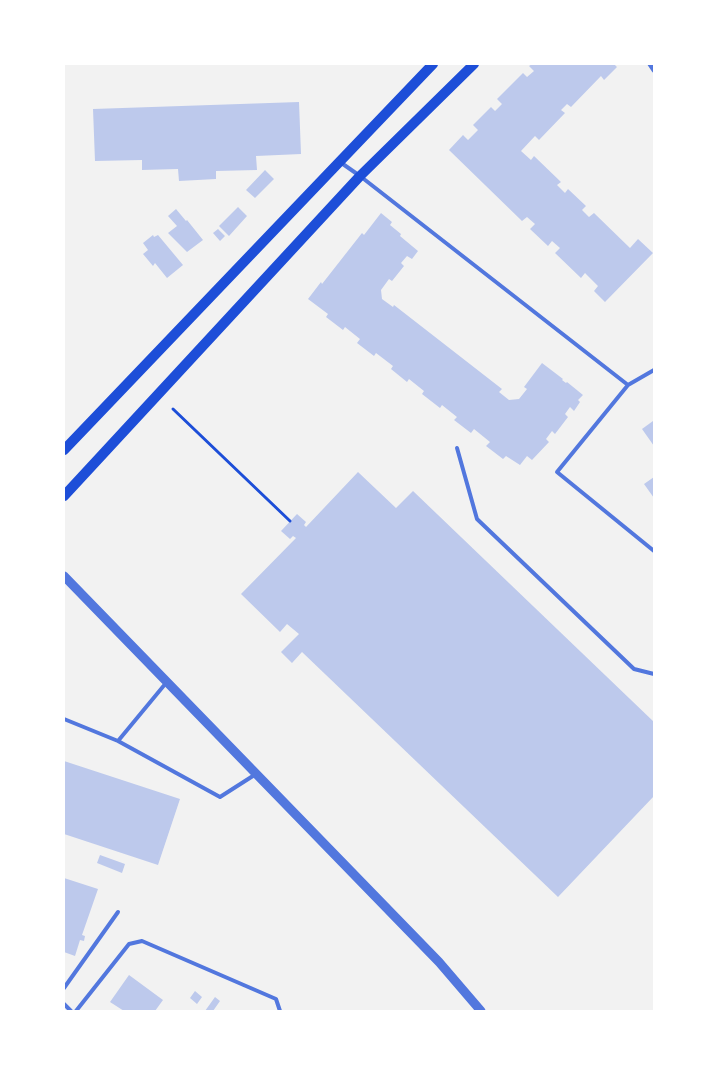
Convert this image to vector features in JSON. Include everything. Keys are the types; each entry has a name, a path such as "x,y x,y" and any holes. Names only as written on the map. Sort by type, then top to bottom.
{"main road":[{"path":"64,450 433,64"},
{"path":"64,496 360,176 474,64"}],"street":[{"path":"650,64 654,70"},
{"path":"64,576 439,962 481,1011"}],"lane":[{"path":"340,162 628,385"},
{"path":"654,370 628,385 557,472 654,551"},
{"path":"457,448 477,519 634,668 654,674"},
{"path":"118,741 167,682"},
{"path":"64,720 118,741 220,797 256,774"},
{"path":"64,988 118,912"},
{"path":"76,1011 129,944 142,941 276,999 280,1011"},
{"path":"64,1004 71,1011"}],"path":[{"path":"173,409 290,521"}],"building":[{"path":"532,64 614,64 617,67 604,80 601,76 571,107 567,104 561,110 565,113 539,140 535,136 521,151 531,160 534,156 561,182 557,185 565,193 568,189 586,206 582,210 589,217 594,213 630,248 638,239 653,253 605,302 594,291 598,286 585,273 581,278 555,253 560,248 552,241 548,246 530,229 535,224 527,217 522,221 449,150 463,135 468,140 478,130 473,125 491,107 495,111 502,104 497,99 523,73 527,77 534,71 529,66"},
{"path":"299,102 301,154 256,156 257,170 216,171 216,179 179,181 178,169 142,170 142,160 95,161 93,109"},
{"path":"265,170 274,179 255,198 246,190"},
{"path":"238,207 247,216 229,236 219,226"},
{"path":"176,209 203,240 187,252 168,233 177,226 168,216"},
{"path":"381,213 392,222 390,225 401,234 400,236 418,251 412,259 407,256 401,263 404,266 392,281 389,279 381,290 382,299 393,307 394,305 502,389 499,392 509,400 519,399 527,389 524,387 542,363 583,395 578,400 580,402 574,411 570,407 565,414 568,417 555,434 552,431 546,439 549,442 532,460 527,456 520,465 506,456 503,459 486,446 490,442 474,429 471,433 454,420 457,417 442,405 440,408 422,394 424,391 409,379 407,382 391,369 393,366 376,353 374,356 357,343 360,339 345,327 343,330 326,317 328,314 308,299 362,233 364,235"},
{"path":"218,229 225,236 220,241 213,233"},
{"path":"153,235 154,237 158,235 183,265 167,278 155,263 153,266 143,254 148,250 143,243"},
{"path":"654,422 654,446 642,429"},
{"path":"358,472 396,508 413,491 654,722 654,796 558,897 302,652 292,663 281,652 299,634 287,624 280,632 241,594 296,538 293,536 290,539 281,531 297,514 306,522 304,525 306,527"},
{"path":"654,477 654,498 644,484"},
{"path":"64,761 180,799 158,865 64,834"},
{"path":"100,855 125,864 122,873 97,863"},
{"path":"64,878 98,889 82,935 85,936 84,941 80,940 75,956 64,952"},
{"path":"129,975 163,1000 155,1011 124,1011 110,1002"},
{"path":"195,991 202,997 197,1004 190,998"},
{"path":"215,997 220,1001 213,1011 205,1011"}]}
